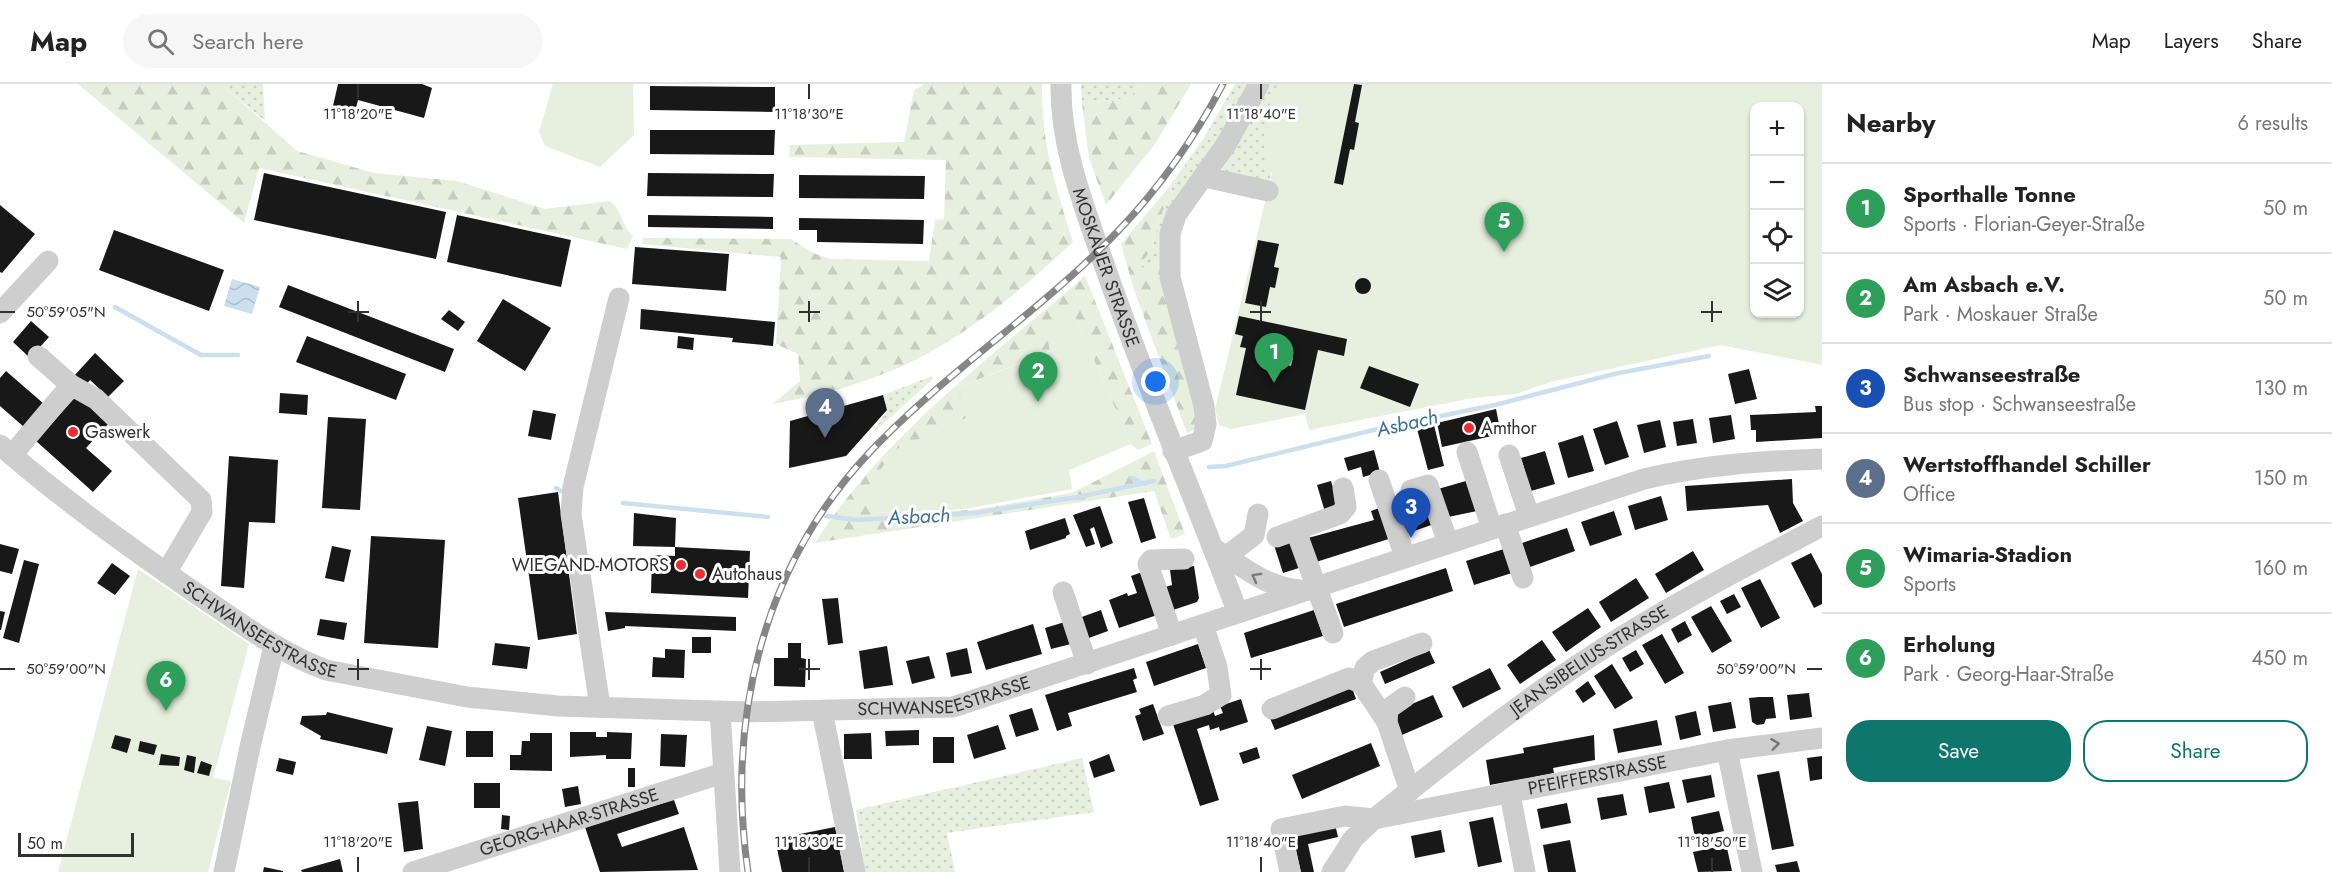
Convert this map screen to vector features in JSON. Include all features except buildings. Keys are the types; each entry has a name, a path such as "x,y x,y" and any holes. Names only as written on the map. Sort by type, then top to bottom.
{"street":[{"name":"MOSKAUER STRASSE","path":"1061,84 1065,136 1081,196 1116,299 1173,451 1220,552 1238,613"},
{"path":"1173,451 1202,441 1206,424 1204,406 1170,277 1168,259 1170,234 1176,215 1227,143 1259,84"},
{"path":"1205,177 1268,191"},
{"path":"0,313 48,261"},
{"path":"600,707 571,514 573,487 619,298"},
{"path":"38,356 71,385 96,399 201,501 202,512 166,573"},
{"path":"6,450 71,385"},
{"name":"SCHWANSEESTRASSE","path":"6,450 70,503 166,573 298,660 326,670 505,702 720,711 953,707 1644,479 1680,470 1822,459"},
{"path":"1467,452 1523,578"},
{"path":"1509,455 1529,516"},
{"path":"1379,480 1405,557"},
{"path":"1411,490 1428,485 1448,543"},
{"path":"1333,633 1310,588 1287,534 1340,514 1346,507 1343,488"},
{"path":"1258,514 1254,535 1220,552 1260,579 1288,589 1310,588"},
{"name":"JEAN-SIBELIUS-STRASSE","path":"1332,872 1353,839 1374,819 1520,706 1614,642 1700,591 1822,526"},
{"path":"1172,635 1148,564 1151,560 1184,559"},
{"path":"1063,592 1087,664"},
{"path":"1199,626 1210,670 1208,679"},
{"path":"1168,716 1205,705 1221,695 1217,667 1199,626"},
{"path":"1361,683 1365,668 1373,661 1422,643"},
{"path":"224,872 274,646"},
{"path":"1272,709 1349,678 1361,683 1387,722 1410,791"},
{"path":"1387,722 1388,709 1405,697"},
{"path":"720,711 730,872"},
{"path":"822,711 855,872"},
{"name":"PFEIFFERSTRASSE","path":"1374,819 1727,750 1822,738"},
{"path":"1727,750 1752,872"},
{"name":"GEORG-HAAR-STRASSE","path":"413,872 723,773"},
{"path":"1510,794 1525,872"},
{"path":"1290,872 1281,829 1345,816 1374,819"}],"green space":[{"path":"78,84 221,84 297,151 374,173 457,181 545,209 609,201 617,208 633,236 627,249 259,168 244,223"},
{"path":"221,84 263,84 265,121"},
{"path":"553,84 633,84 634,135 600,167 545,146 539,132"},
{"path":"925,84 1042,84 1047,146 1055,183 1073,242 981,320 930,352 863,382 773,404 800,381 798,354 776,344 781,257 642,244 643,238 791,239 811,252 830,259 929,261 935,220 944,219 946,160 789,157 790,145 904,142 914,90"},
{"path":"1081,84 1140,84 1130,98 1082,103"},
{"path":"1140,84 1191,84 1155,144 1106,205 1089,158 1082,103 1130,98"},
{"path":"1235,84 1253,84 1161,260 1140,269 1141,261 1153,248 1157,222 1172,193 1170,186 1205,136"},
{"path":"1266,84 1284,84 1269,187 1223,173 1222,168"},
{"path":"1284,84 1822,84 1822,365 1720,345 1550,382 1515,394 1473,398 1309,430 1305,414 1231,429 1219,425 1215,409 1272,173 1266,159 1264,140 1271,101"},
{"path":"1170,186 1172,193 1157,222 1153,249 1142,261 1140,269 1161,260 1163,292 1199,419 1199,427 1187,433 1134,290 1121,244"},
{"path":"1085,276 1152,444 1138,450 1131,444 1074,315 1050,351 959,387 967,418 895,450 871,513 972,510 1072,493 1154,451 1185,534 1171,539 1154,491 815,543 842,504 905,433 976,368"},
{"path":"1074,315 1131,444 1069,470 1072,489 965,509 871,513 869,485 895,450 966,418 959,387 1050,352 1045,323"},
{"path":"932,376 933,379 872,434 887,410 883,395"},
{"path":"138,569 249,644 213,778 231,781 208,872 58,872"},
{"path":"1082,758 1094,812 947,833 955,872 865,872 856,810"}],"water":[{"path":"232,279 260,287 252,314 224,306"}],"waterway":[{"name":"Asbach","path":"115,307 201,355 238,355"},
{"name":"Asbach","path":"1209,467 1226,466 1386,427 1495,405 1614,374 1709,356"},
{"name":"Asbach","path":"1132,478 1145,484"},
{"name":"Asbach","path":"826,516 857,520 975,513 1078,497 1154,481"},
{"name":"Asbach","path":"556,488 563,492"},
{"name":"Asbach","path":"623,503 768,517"}],"railway":[{"path":"748,872 742,815 743,758 748,703 760,648 778,596 802,545 832,498 869,453 898,423 1058,288 1134,214 1176,161 1223,84"}],"place":[{"name":"Wimaria-Stadion","path":"1504,252"},
{"name":"Sporthalle Tonne","path":"1274,383"},
{"name":"Am Asbach e.V.","path":"1038,402"},
{"name":"Amthor","path":"1469,428"},
{"name":"Gaswerk","path":"73,432"},
{"name":"Wertstoffhandel Schiller","path":"825,438"},
{"name":"Schwanseestraße","path":"1411,538"},
{"name":"WIEGAND-MOTORS","path":"681,565"},
{"name":"Autohaus","path":"700,574"},
{"name":"Erholung","path":"166,711"}]}
